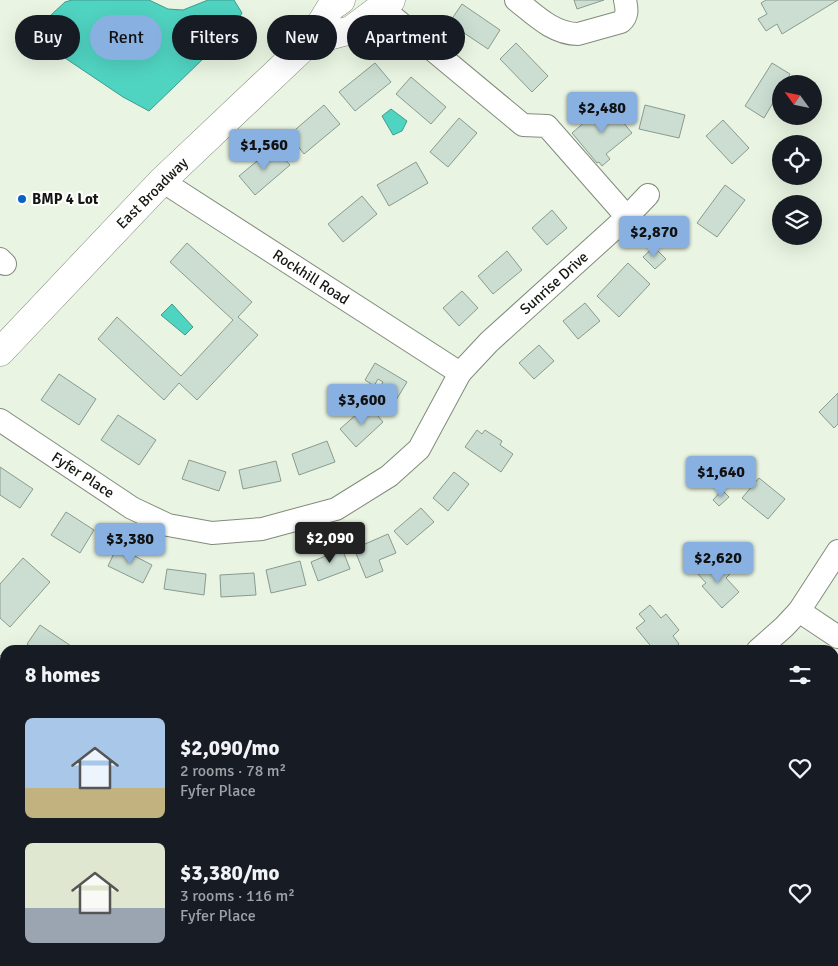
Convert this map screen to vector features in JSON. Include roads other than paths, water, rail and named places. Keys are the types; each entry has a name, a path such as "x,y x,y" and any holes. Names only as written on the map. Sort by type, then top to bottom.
{"main road":[{"name":"East Broadway","path":"327,15 335,2"},
{"name":"East Broadway","path":"337,34 351,30 386,4"},
{"name":"East Broadway","path":"0,352 162,181 290,60"}],"street":[{"path":"516,0 542,21 560,31 571,34 578,34 621,22 624,10"},
{"path":"386,4 523,125 547,126 627,217"},
{"name":"Rockhill Road","path":"162,181 460,373"},
{"name":"Sunrise Drive","path":"460,373 489,342 627,217 648,195"},
{"name":"Fyfer Place","path":"0,420 132,508 168,525 212,533 262,529 336,510 389,476 419,448 460,373"},
{"path":"764,645 799,611 838,551"},
{"path":"799,611 838,637"}],"water":[{"path":"72,0 149,0 168,9 183,10 208,0 234,0 242,13 241,15 172,15 172,60 202,60 149,111 123,97 68,60 80,60 80,15 51,15 65,2"},
{"path":"391,109 407,121 402,131 393,135 382,116"},
{"path":"172,304 193,327 185,335 161,315"}],"place":[{"name":"BMP 4 Lot","path":"22,199"}]}
